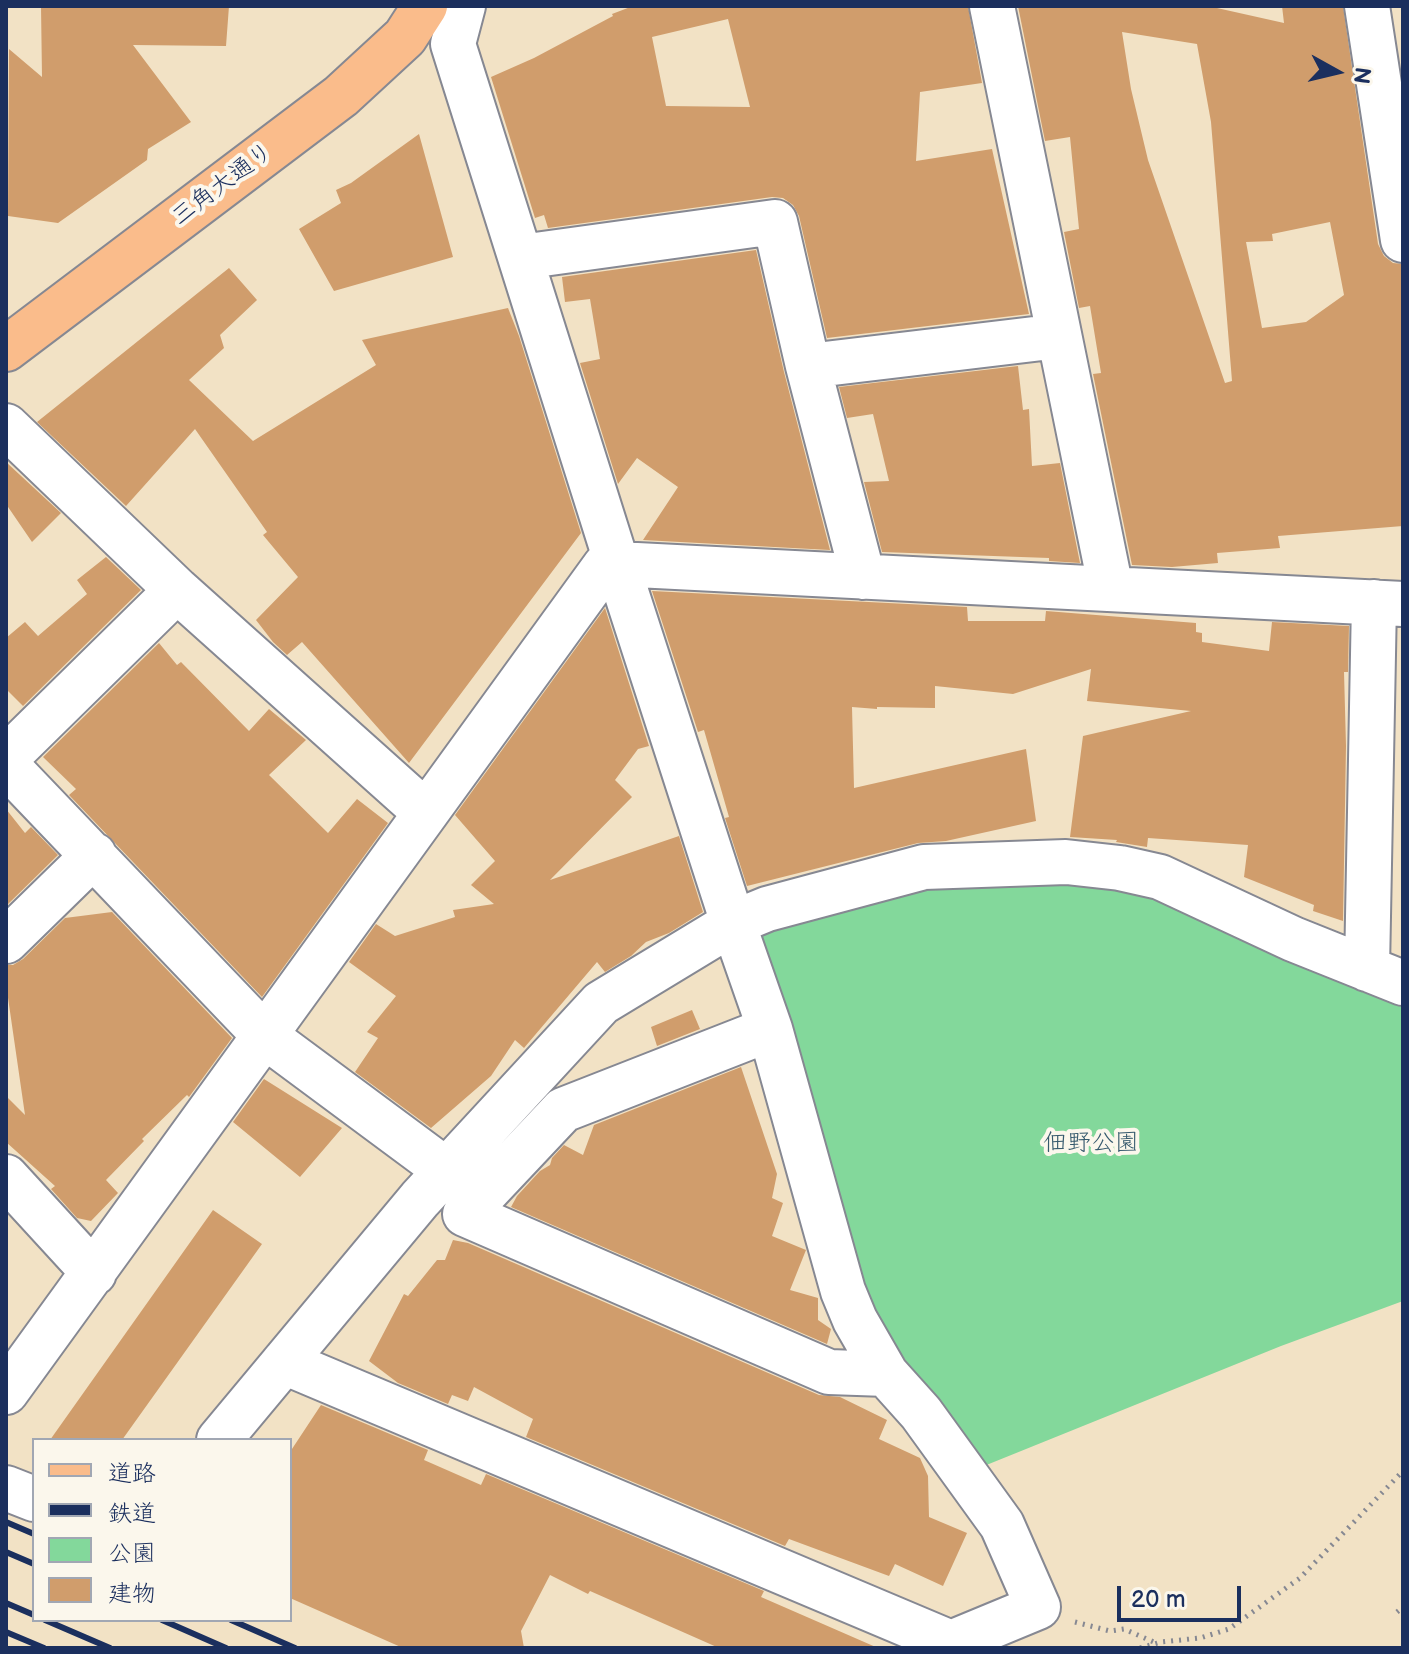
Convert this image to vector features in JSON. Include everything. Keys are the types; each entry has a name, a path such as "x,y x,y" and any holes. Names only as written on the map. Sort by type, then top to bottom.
{"main road":[{"name":"三角大通り","path":"6,349 341,96 405,37 425,6"}],"street":[{"path":"284,1362 951,1643 1038,1607 1002,1525 921,1413 886,1374 855,1320 843,1291 770,1029 617,564 453,44 463,6"},
{"path":"992,6 1111,589"},
{"path":"1367,6 1403,240"},
{"path":"521,257 775,222 808,366 863,577"},
{"path":"808,366 1059,336"},
{"path":"6,426 177,590 426,813"},
{"path":"6,1392 605,566 617,564 1388,603 1385,976 1293,939 1160,877 1120,868 1066,862 924,867 767,909 733,923 601,1003 420,1199 221,1438"},
{"path":"6,758 177,590"},
{"path":"6,765 265,1036 447,1171"},
{"path":"6,941 94,855"},
{"path":"770,1029 563,1110 465,1214 829,1372 886,1374"},
{"path":"6,1177 94,1273"},
{"path":"6,1488 32,1498"}],"path":[{"path":"1140,1648 1200,1638 1229,1629 1300,1578 1403,1471"},
{"path":"1038,1607 1082,1626 1110,1631 1124,1629 1157,1644"},
{"path":"1397,1612 1403,1607"}],"green space":[{"name":"佃野公園","path":"1065,881 1167,893 1403,989 1403,1301 1281,1346 979,1468 863,1298 759,926 928,886"}],"building":[{"path":"41,6 229,6 226,46 133,45 191,122 148,149 147,160 58,223 8,216 9,49 42,77"},
{"path":"633,6 968,6 982,83 920,92 916,161 992,149 1029,314 827,338 799,216 793,205 783,198 548,228 544,215 535,218 491,77 534,58 612,14","holes":["728,19 750,107 666,106 652,37"]},
{"path":"1018,6 1208,6 1284,23 1282,6 1343,6 1378,244 1384,256 1393,263 1403,264 1403,526 1278,536 1280,548 1217,553 1218,563 1172,567 1132,565 1093,374 1101,373 1090,306 1079,308 1064,232 1079,229 1070,137 1045,141","holes":["1122,32 1197,44 1211,122 1232,381 1225,383 1148,160 1131,89","1330,222 1344,295 1306,322 1262,328 1246,242 1273,241 1272,234"]},
{"path":"419,134 453,257 334,291 299,229 341,203 336,190 351,183"},
{"path":"756,250 830,550 643,540 678,487 637,458 618,484 580,363 600,359 590,299 565,302 562,277"},
{"path":"229,268 257,300 220,335 224,348 189,380 253,441 376,365 362,340 508,308 519,336 581,533 409,763 302,642 287,655 256,620 298,577 263,535 267,532 195,429 126,506 37,422"},
{"path":"1018,366 1023,410 1029,409 1032,466 1060,463 1080,563 1049,561 1049,558 882,552 864,482 889,481 873,414 847,418 839,387"},
{"path":"6,462 61,513 32,542 6,504"},
{"path":"106,557 141,590 23,706 6,689 6,638 25,622 38,636 87,594 77,580"},
{"path":"652,591 967,607 968,621 1045,621 1046,611 1196,623 1196,632 1202,633 1202,642 1269,651 1272,622 1349,626 1348,672 1344,672 1343,921 1313,911 1314,905 1244,877 1248,845 1148,838 1147,847 1117,840 1070,837 1083,736 1191,711 1087,701 1091,669 1013,694 935,686 935,708 852,707 854,788 1026,749 1036,821 946,841 918,843 747,886 725,818 729,817 704,730 698,732"},
{"path":"605,608 649,746 638,749 615,780 632,797 550,880 679,836 703,912 669,933 646,942 631,956 605,972 597,962 524,1048 515,1040 491,1076 431,1128 355,1072 378,1038 367,1032 396,996 349,962 376,924 395,936 455,917 453,910 494,904 471,885 495,861 455,815"},
{"path":"159,643 177,665 181,662 249,731 269,709 306,740 269,775 328,833 357,799 388,823 262,997 69,795 76,789 43,757"},
{"path":"6,809 25,833 31,827 58,855 6,906"},
{"path":"112,912 232,1038 189,1097 187,1095 142,1139 144,1141 106,1180 118,1193 91,1221 77,1218 51,1189 55,1186 6,1142 6,1096 25,1115 6,965 23,959 65,918"},
{"path":"692,1010 700,1029 657,1046 651,1027"},
{"path":"741,1067 777,1174 772,1198 783,1203 772,1236 806,1250 790,1290 818,1298 818,1320 831,1329 827,1344 511,1207 517,1196 540,1171 550,1165 564,1145 583,1155 594,1125"},
{"path":"264,1079 342,1128 300,1177 233,1122"},
{"path":"213,1210 262,1244 123,1438 51,1438"},
{"path":"453,1240 468,1243 819,1395 840,1397 887,1420 879,1439 920,1458 928,1476 929,1517 967,1533 943,1586 895,1564 889,1576 789,1539 785,1546 526,1437 533,1419 474,1387 468,1401 452,1395 448,1404 398,1383 369,1361 404,1294 408,1296 437,1260 445,1260"},
{"path":"321,1405 428,1450 424,1460 481,1485 486,1474 764,1591 761,1597 878,1648 719,1648 550,1575 521,1631 524,1648 403,1648 292,1599 292,1449"}],"railway":[{"path":"6,1522 32,1533"},
{"path":"6,1552 32,1563"},
{"path":"6,1603 32,1614"},
{"path":"50,1622 110,1648"},
{"path":"167,1622 226,1648"},
{"path":"236,1622 295,1648"},
{"path":"6,1632 44,1648"}]}
